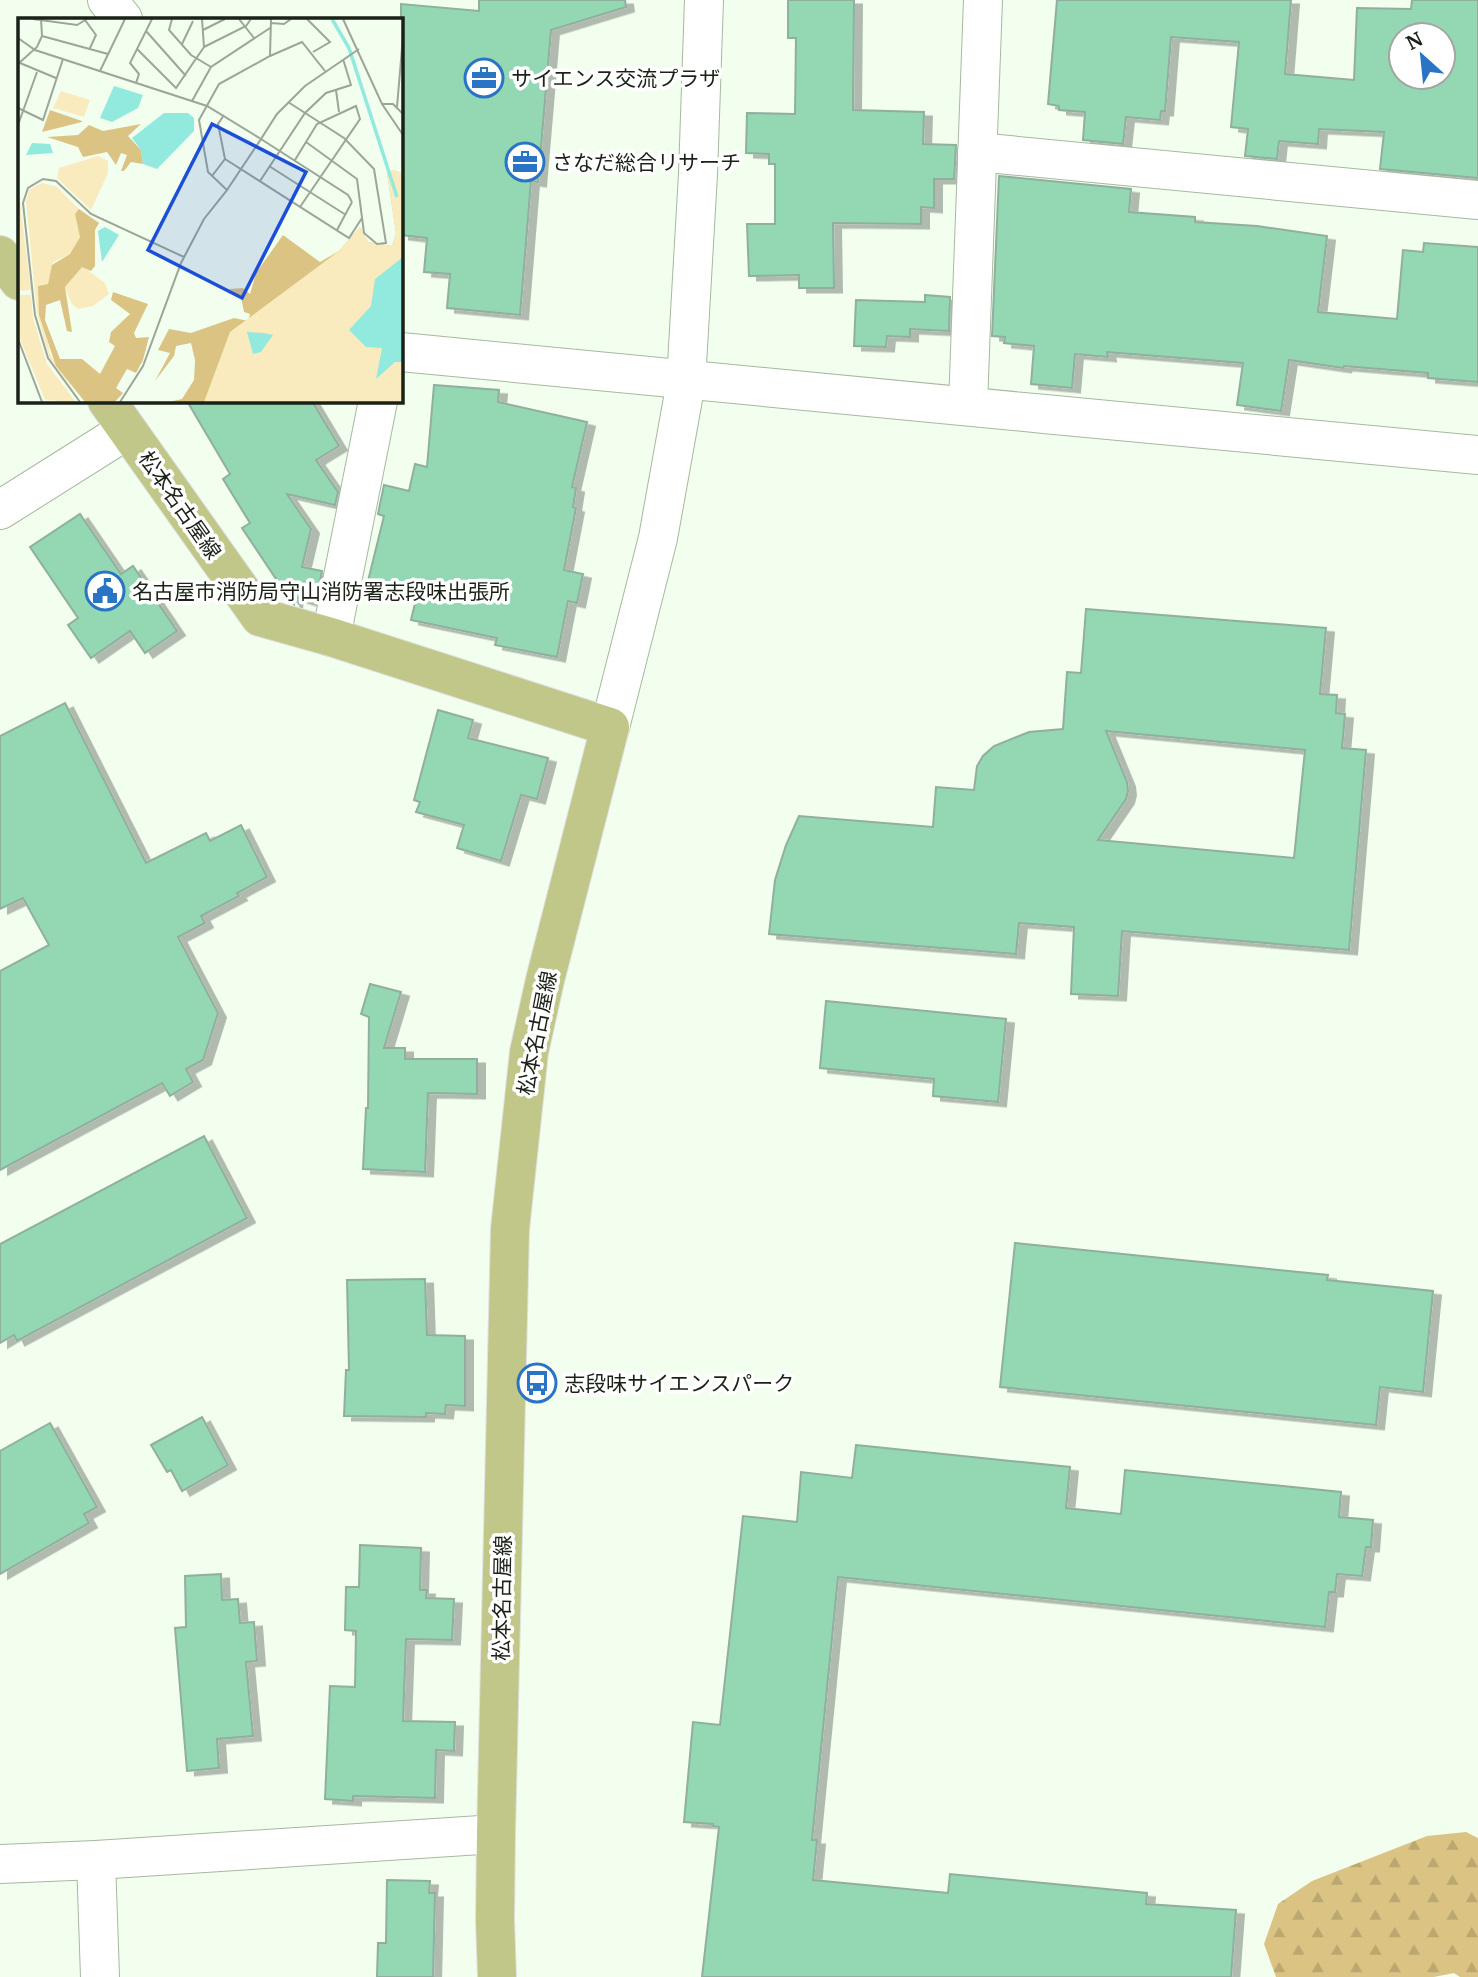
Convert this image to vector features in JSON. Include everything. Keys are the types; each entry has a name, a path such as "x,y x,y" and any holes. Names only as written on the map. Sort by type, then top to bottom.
{"main road":[{"path":"0,256 18,280"},
{"name":"松本名古屋線","path":"117,415 260,617 331,637 610,727 545,980 530,1052 510,1229 496,1834 497,1977"}],"street":[{"path":"107,0 121,18"},
{"path":"610,727 658,538 686,382 698,174 704,0"},
{"path":"968,405 982,0"},
{"path":"976,152 1478,200"},
{"path":"402,352 686,382 968,405 1478,455"},
{"path":"331,637 378,402"},
{"path":"0,510 117,415"},
{"path":"0,1864 496,1834"},
{"path":"96,1860 100,1977"}],"green space":[{"path":"1466,1832 1478,1838 1478,1977 1460,1977 1454,1973 1434,1977 1276,1977 1264,1944 1278,1904 1312,1881 1427,1836"}],"building":[{"path":"479,0 625,0 626,7 551,30 538,182 531,181 520,315 447,308 450,274 424,272 427,238 402,235 401,4 479,11"},
{"path":"788,0 854,0 853,110 924,112 923,144 956,145 954,179 934,179 934,208 921,207 921,224 833,223 834,288 799,288 799,275 749,276 747,224 775,224 775,164 769,164 769,154 746,153 747,113 795,114 796,38 788,38"},
{"path":"1057,0 1291,0 1285,74 1354,80 1357,8 1411,9 1412,0 1478,0 1478,178 1380,169 1384,132 1319,129 1318,144 1279,141 1277,159 1245,156 1248,129 1231,127 1239,42 1171,37 1165,111 1161,111 1160,120 1126,117 1123,144 1083,140 1085,112 1059,110 1059,106 1048,104"},
{"path":"999,176 1131,189 1129,212 1195,217 1195,222 1257,226 1327,236 1318,312 1397,319 1403,250 1423,252 1424,243 1478,247 1478,382 1428,378 1428,373 1343,368 1289,360 1281,411 1237,405 1243,363 1107,352 1108,357 1075,354 1072,388 1031,384 1034,346 1004,343 1005,337 992,336"},
{"path":"925,295 950,297 949,331 910,329 910,337 887,336 886,347 854,346 856,300 925,302"},
{"path":"434,385 499,390 498,402 587,422 572,487 576,488 573,507 576,508 564,570 583,574 577,603 568,601 557,657 495,645 497,638 411,620 417,595 368,581 384,516 378,514 384,485 409,491 415,464 427,467"},
{"path":"188,402 313,402 339,446 316,460 338,492 335,505 287,494 311,529 302,567 322,571 317,597 308,601 295,597 294,604 287,594 276,591 278,582 242,528 250,523 223,479 230,474"},
{"name":"名古屋市消防局守山消防署志段味出張所","path":"80,514 121,574 133,566 177,631 145,653 130,631 91,658 68,625 78,618 30,547"},
{"path":"1086,609 1326,628 1320,694 1337,695 1336,713 1345,714 1342,748 1366,750 1349,950 1122,931 1118,996 1071,994 1074,927 1019,923 1016,954 769,934 775,880 799,816 933,827 936,787 974,790 977,766 994,746 1029,732 1063,729 1067,672 1081,673","holes":["1106,731 1305,750 1294,858 1098,840 1126,799 1128,791 1127,782"]},
{"path":"65,703 146,863 206,833 210,841 241,825 267,877 237,893 239,896 201,916 205,923 178,937 218,1013 203,1060 186,1069 193,1082 170,1096 162,1083 0,1170 0,971 49,945 23,898 0,909 0,736"},
{"path":"438,710 473,720 468,738 548,758 537,799 521,795 501,861 457,848 464,825 416,812 420,802 414,800"},
{"path":"370,984 401,992 384,1048 405,1048 405,1059 477,1059 477,1094 428,1093 425,1172 363,1169 368,1108 369,1017 361,1014"},
{"path":"826,1001 1006,1019 998,1102 933,1096 934,1079 820,1068"},
{"path":"204,1136 247,1218 17,1341 14,1335 0,1343 0,1244"},
{"path":"1015,1243 1328,1275 1327,1280 1433,1291 1423,1392 1380,1387 1376,1425 1000,1387"},
{"path":"425,1279 427,1335 465,1336 465,1406 446,1405 445,1414 426,1413 426,1417 344,1416 346,1370 349,1370 347,1280"},
{"path":"202,1417 228,1465 182,1491 171,1470 167,1472 151,1445"},
{"path":"50,1423 97,1507 84,1514 89,1523 0,1574 0,1451"},
{"path":"856,1445 1070,1467 1066,1508 1121,1514 1125,1470 1341,1492 1339,1517 1373,1520 1371,1547 1366,1547 1362,1576 1337,1574 1335,1592 1329,1592 1325,1627 838,1577 812,1840 817,1840 813,1880 948,1893 950,1874 1147,1893 1146,1904 1236,1910 1231,1977 702,1977 719,1827 713,1824 684,1822 693,1722 720,1725 743,1516 797,1522 801,1472 852,1478"},
{"path":"360,1545 421,1548 420,1590 427,1590 426,1598 454,1599 452,1640 406,1639 403,1721 455,1722 454,1751 436,1750 435,1798 353,1796 353,1801 325,1799 330,1686 355,1687 356,1631 345,1630 346,1587 359,1587"},
{"path":"221,1574 222,1600 238,1599 240,1623 254,1622 257,1661 246,1662 253,1736 217,1739 219,1768 187,1771 175,1628 186,1627 185,1576"},
{"path":"387,1880 430,1881 429,1893 435,1893 433,1977 377,1977 378,1943 386,1943"}],"place":[{"name":"サイエンス交流プラザ","path":"484,78"},
{"name":"さなだ総合リサーチ","path":"525,162"},
{"name":"名古屋市消防局守山消防署志段味出張所","path":"105,591"},
{"name":"志段味サイエンスパーク","path":"537,1383"}]}
